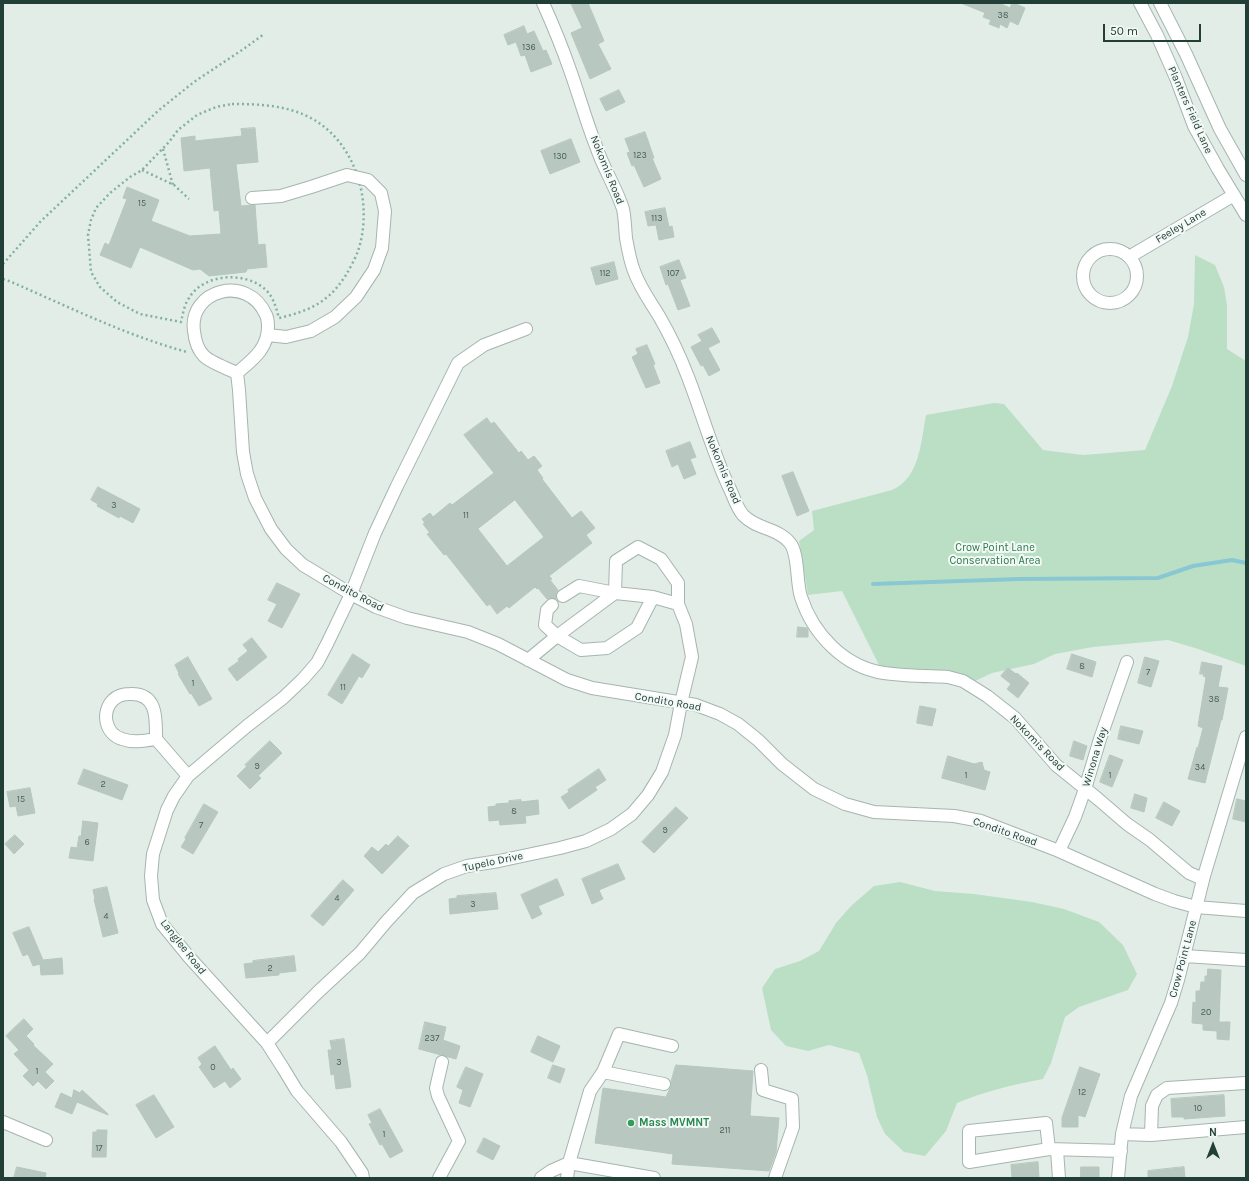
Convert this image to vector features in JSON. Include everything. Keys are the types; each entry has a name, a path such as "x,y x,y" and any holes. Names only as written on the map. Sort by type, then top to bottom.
{"street":[{"name":"Nokomis Road","path":"543,3 558,37 595,145 621,204 625,219 630,257 637,279 671,339 688,378 722,470 738,507 743,515 749,520 780,534 792,546 801,596 806,610 826,642 856,664 868,669 883,673 948,677 969,684 1015,718 1056,765 1189,873 1203,879"},
{"name":"Planters Field Lane","path":"1140,3 1157,35 1176,78 1194,126 1246,215"},
{"name":"Planters Field Lane","path":"1160,3 1220,129 1246,175"},
{"path":"1176,78 1193,70"},
{"path":"252,198 281,196 347,174 368,180 381,193 385,211 382,248 374,270 356,297 335,317 312,331 286,336 268,335"},
{"name":"Feeley Lane","path":"1129,256 1234,195"},
{"path":"1112,249 1129,256 1135,264 1137,273 1137,282 1133,291 1118,301 1109,302 1100,300 1092,295 1084,281 1086,265 1090,258 1103,250 1112,249"},
{"path":"225,290 241,291 254,298 262,307 268,319 268,335 262,350 237,373 205,356 195,342 192,324 197,310 208,297 225,290"},
{"name":"Langlee Road","path":"363,1178 362,1173 341,1142 297,1091 267,1042 189,957 162,924 152,900 151,876 153,854 167,810 174,796 188,776 246,726 283,698 303,679 316,663 351,594 375,533 458,363 484,345 526,329"},
{"name":"Condito Road","path":"237,373 243,452 247,474 255,498 271,529 286,549 303,565 351,594 376,607 407,618 468,632 498,644 567,680 592,688 681,704 696,705 720,714 738,724 758,740 782,764 814,789 845,804 874,812 954,816 981,821 1059,851 1155,894 1180,903 1196,907 1246,911"},
{"path":"563,596 579,586 615,593 654,598 678,604 678,583 661,559 638,547 616,561 615,593"},
{"path":"528,660 557,636 615,593"},
{"path":"552,605 547,610 546,625 557,636 581,650 607,648 637,628 654,598"},
{"name":"Tupelo Drive","path":"267,1042 360,953 413,893 444,874 467,866 499,861 586,841 611,829 632,814 648,795 662,772 675,735 692,657 686,624 678,604"},
{"name":"Winona Way","path":"1059,851 1085,789 1100,739 1127,662"},
{"path":"156,739 137,742 121,739 111,732 105,721 106,712 113,700 123,694 137,693 148,699 156,715 156,739 188,776"},
{"name":"Crow Point Lane","path":"1118,1178 1122,1134 1131,1096 1170,1003 1185,956 1203,879 1246,737"},
{"path":"1185,956 1246,960"},
{"path":"567,1178 568,1163 590,1091 603,1072 619,1034 672,1046"},
{"path":"439,1178 459,1141 438,1096 436,1088 442,1062"},
{"path":"761,1070 763,1090 792,1099 793,1127 775,1178"},
{"path":"603,1072 664,1084"},
{"path":"1151,1135 1152,1106 1157,1095 1167,1088 1246,1082"},
{"path":"3,1122 46,1140"},
{"path":"1059,1178 1053,1150 1046,1123 969,1131 969,1162 1053,1150 1121,1151"},
{"path":"1122,1134 1151,1135 1246,1127"},
{"path":"540,1178 568,1163 654,1178"}],"path":[{"path":"3,264 41,221 159,110 194,82 264,34"},
{"path":"232,104 256,104 290,110 309,117 327,130 342,146 351,161 357,177 363,200 364,220 358,252 339,286 326,299 309,309 279,318 274,300 266,291 246,278 235,277 212,281 200,287 189,297 181,322 140,314 117,302 100,287 91,272 88,235 91,220 96,208 110,193 130,177 142,170 163,149 178,130 196,115 216,107 232,104"},
{"path":"163,149 174,185"},
{"path":"142,170 174,185 189,200"},
{"path":"3,279 99,321 175,348 205,356"}],"green space":[{"name":"Crow Point Lane Conservation Area","path":"1195,255 1215,265 1224,287 1227,305 1227,349 1246,361 1246,666 1168,640 1093,647 1055,654 1034,664 992,673 975,681 882,671 842,591 808,595 799,541 814,530 812,511 892,490 901,484 914,468 918,458 926,415 994,403 1004,404 1043,450 1083,455 1145,450 1172,386 1188,337 1194,304"},
{"path":"900,882 935,891 974,894 1032,902 1064,909 1099,922 1123,945 1137,974 1128,990 1079,1007 1065,1017 1051,1063 1043,1079 999,1089 957,1103 946,1131 925,1156 904,1152 885,1134 877,1117 867,1075 859,1053 829,1045 808,1051 786,1046 771,1030 762,988 775,969 800,961 819,951 836,923 852,905 874,886"}],"building":[{"path":"571,3 588,3 604,41 598,44 611,69 590,79 571,33 582,28"},
{"path":"961,3 999,3 1010,8 1012,3 1014,3 1025,8 1018,25 1010,21 1007,28 1000,24 999,28 989,24 991,20 983,17 985,13"},
{"path":"524,26 527,34 534,31 543,51 546,50 552,64 531,72 525,55 521,56 516,42 508,45 504,35"},
{"path":"619,90 625,102 606,111 600,99"},
{"path":"255,128 258,162 236,164 241,206 255,205 258,245 265,244 267,267 247,269 246,272 209,276 200,269 193,270 140,247 131,268 100,255 105,243 109,245 127,199 123,198 127,187 159,200 151,221 190,236 221,234 219,210 214,211 210,168 184,171 181,138 195,136 195,141 242,136 241,129"},
{"path":"645,132 654,158 652,158 661,179 644,187 634,165 632,166 627,153 630,152 625,139"},
{"path":"571,139 580,162 550,174 541,151"},
{"path":"665,208 669,227 672,226 674,237 659,240 656,225 648,226 645,212"},
{"path":"679,260 686,278 680,280 690,306 678,310 668,284 666,285 660,267"},
{"path":"614,262 618,279 596,285 591,268"},
{"path":"712,328 720,342 708,348 720,370 709,376 703,365 701,366 691,347 702,341 698,335"},
{"path":"647,345 655,364 653,365 660,383 646,388 632,357 638,354 636,349"},
{"path":"487,418 491,424 494,422 519,453 521,451 528,460 534,456 542,466 537,470 543,478 542,479 572,518 581,511 595,528 586,535 592,543 549,576 552,579 550,580 558,590 556,593 556,599 547,599 538,588 537,589 535,587 509,608 507,606 497,614 490,604 487,606 446,554 444,555 427,534 430,533 423,524 425,523 422,519 430,513 433,517 450,503 452,505 494,473 464,435","holes":["515,500 544,537 507,566 478,529"]},
{"path":"690,442 696,457 690,459 696,474 684,479 678,464 672,467 666,451"},
{"path":"793,472 809,511 797,516 782,476"},
{"path":"98,487 140,509 133,523 120,516 119,518 97,506 98,504 91,500"},
{"path":"277,583 300,594 282,628 268,621 277,604 268,600"},
{"path":"798,627 807,628 808,637 797,637"},
{"path":"252,638 267,657 237,681 228,669 239,661 238,659 248,651 243,645"},
{"path":"353,654 370,665 362,678 359,676 342,704 328,695"},
{"path":"1072,654 1096,662 1092,677 1067,669"},
{"path":"188,657 212,699 199,706 178,674 179,673 175,665"},
{"path":"1145,657 1159,661 1151,687 1138,683"},
{"path":"1202,662 1222,666 1218,687 1228,688 1222,720 1205,783 1188,779 1203,728 1198,726 1206,677 1203,676 1204,674 1200,674"},
{"path":"1008,668 1029,683 1018,698 1007,689 1011,684 1001,676"},
{"path":"920,706 936,709 932,726 917,723"},
{"path":"1121,726 1143,731 1139,744 1118,739"},
{"path":"270,741 282,753 258,776 261,778 250,789 237,776 247,766 245,765"},
{"path":"1074,741 1087,746 1083,760 1070,756"},
{"path":"1110,755 1123,760 1112,787 1100,782"},
{"path":"948,756 974,764 982,762 984,770 990,772 985,790 942,778"},
{"path":"84,769 128,785 122,800 78,784"},
{"path":"599,769 606,780 595,787 597,790 569,809 561,797 569,792 568,790"},
{"path":"30,788 35,813 18,816 16,806 10,807 7,792"},
{"path":"1135,794 1147,798 1144,812 1131,808"},
{"path":"1237,799 1246,801 1246,822 1233,819"},
{"path":"521,800 521,802 538,800 539,814 525,816 526,823 500,825 499,820 489,821 488,807 496,806 496,804 509,803 509,801"},
{"path":"1164,802 1180,811 1172,826 1156,818"},
{"path":"204,804 218,812 193,854 181,847"},
{"path":"676,807 688,818 654,853 642,842"},
{"path":"83,821 98,823 93,861 69,858 71,847 77,848 79,836 81,836"},
{"path":"15,835 24,844 14,854 5,844"},
{"path":"398,836 409,846 382,874 364,856 372,847 378,852 386,844 388,846"},
{"path":"618,864 625,879 599,890 603,899 592,904 582,879"},
{"path":"557,879 564,895 538,906 542,914 532,919 521,895"},
{"path":"343,880 354,890 323,926 311,916"},
{"path":"107,887 118,933 103,937 93,890"},
{"path":"496,893 498,909 450,914 449,899 457,898 457,896"},
{"path":"29,927 43,960 62,958 63,974 41,975 40,964 33,966 28,954 23,956 13,933"},
{"path":"294,956 296,971 279,973 279,975 246,978 244,964 253,963 253,961"},
{"path":"1208,969 1221,970 1219,1022 1230,1022 1229,1040 1217,1039 1217,1031 1203,1030 1203,1024 1192,1023 1193,1002 1196,1003 1196,991 1200,991 1201,982 1205,982 1205,976 1207,976"},
{"path":"24,1019 33,1029 26,1036 34,1044 33,1045 53,1064 45,1072 54,1081 46,1089 38,1081 33,1086 23,1076 29,1070 14,1054 19,1050 6,1036"},
{"path":"425,1022 446,1027 443,1040 460,1046 456,1059 419,1049"},
{"path":"538,1036 560,1046 553,1062 531,1052"},
{"path":"344,1039 351,1087 336,1089 334,1074 331,1075 328,1050 332,1050 330,1041"},
{"path":"215,1046 231,1070 233,1068 241,1079 230,1088 225,1081 214,1088 199,1067 202,1064 198,1058"},
{"path":"553,1065 565,1069 560,1083 548,1078"},
{"name":"Mass MVMNT","path":"676,1065 753,1071 750,1116 779,1118 776,1152 769,1171 672,1164 673,1154 595,1143 603,1088 666,1097 671,1086"},
{"path":"466,1067 483,1074 470,1107 459,1103 463,1090 457,1087"},
{"path":"1080,1067 1100,1074 1085,1117 1078,1115 1078,1127 1062,1127 1062,1118"},
{"path":"74,1090 80,1093 82,1090 108,1115 77,1102 72,1114 55,1107 61,1093 72,1098"},
{"path":"154,1095 174,1127 156,1138 136,1105"},
{"path":"1224,1095 1225,1116 1184,1119 1184,1117 1172,1117 1171,1099"},
{"path":"380,1109 403,1151 390,1158 382,1144 380,1145 369,1124 372,1123 368,1115"},
{"path":"97,1130 107,1130 106,1157 92,1157 93,1132 97,1132"},
{"path":"484,1138 500,1146 493,1160 477,1152"},
{"path":"1038,1162 1039,1178 1012,1178 1011,1165"},
{"path":"17,1167 46,1173 45,1178 14,1178"},
{"path":"1081,1167 1099,1167 1099,1178 1081,1178"},
{"path":"1184,1167 1185,1178 1148,1178 1148,1171"}],"waterway":[{"path":"873,584 1020,579 1158,578 1193,566 1232,560 1246,563"}],"place":[{"name":"Mass MVMNT","path":"631,1123"}]}
